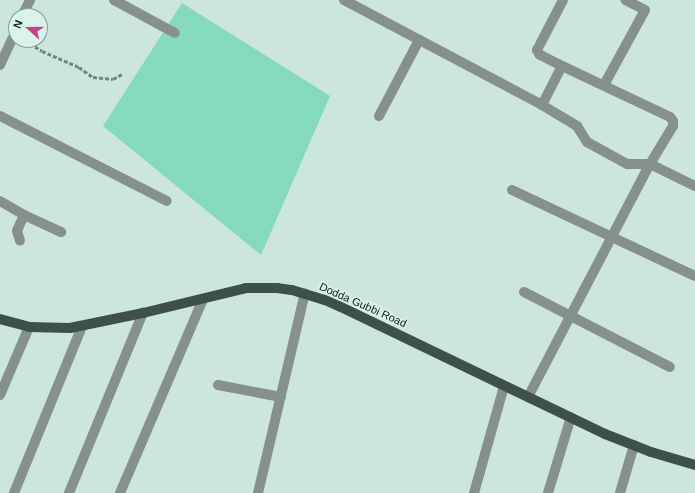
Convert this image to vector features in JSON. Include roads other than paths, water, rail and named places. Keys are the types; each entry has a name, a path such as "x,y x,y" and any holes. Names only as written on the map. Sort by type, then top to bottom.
{"main road":[{"name":"Dodda Gubbi Road","path":"0,319 29,327 56,329 82,326 143,313 203,300 246,288 277,288 305,293 341,307 571,418 634,445 695,465"}],"street":[{"path":"114,0 175,33"},
{"path":"344,0 362,4 419,40 542,105 577,126 587,142 627,164 650,164 695,186"},
{"path":"528,397 650,164 673,126 674,121 670,117 540,55 537,50 564,0"},
{"path":"604,85 646,10 625,0"},
{"path":"380,116 419,40"},
{"path":"0,65 8,48"},
{"path":"542,105 562,66"},
{"path":"0,116 167,201"},
{"path":"512,190 695,276"},
{"path":"0,201 24,215 61,232"},
{"path":"20,241 17,231 24,215"},
{"path":"524,292 670,367"},
{"path":"258,493 305,293"},
{"path":"120,493 203,300"},
{"path":"69,493 143,313"},
{"path":"14,493 82,326"},
{"path":"0,395 29,327"},
{"path":"218,385 281,397"},
{"path":"474,493 504,386"},
{"path":"548,493 571,418"},
{"path":"620,493 634,445"}]}
